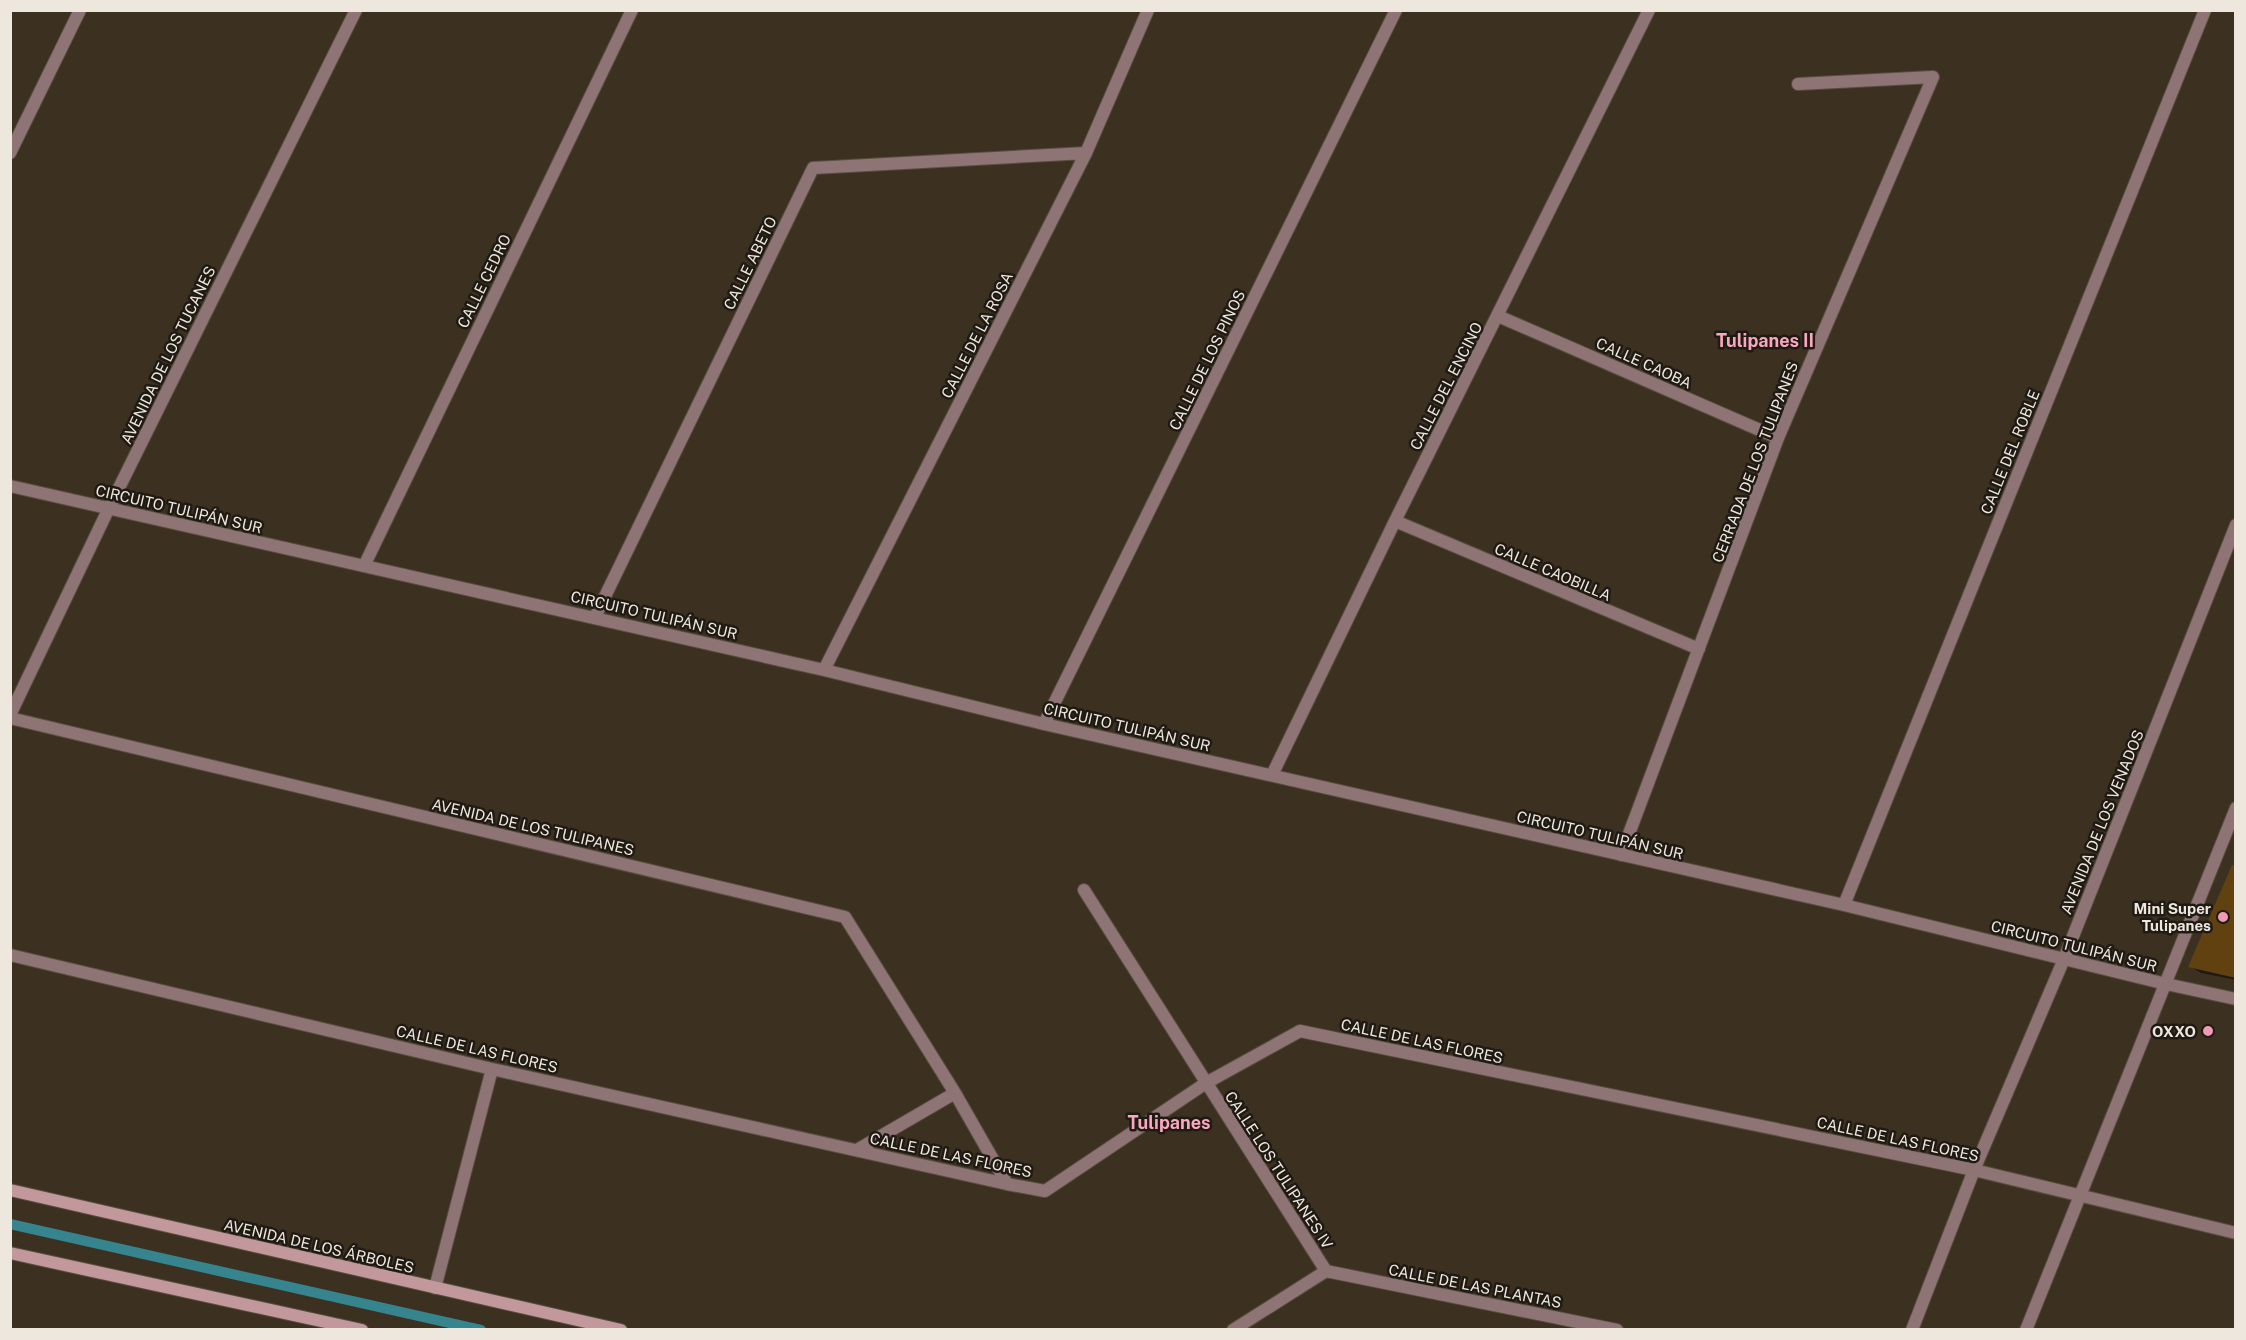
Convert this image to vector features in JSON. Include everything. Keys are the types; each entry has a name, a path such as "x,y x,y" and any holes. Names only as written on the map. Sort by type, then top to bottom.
{"main road":[{"name":"AVENIDA DE LOS ÁRBOLES","path":"10,1190 621,1329"},
{"path":"10,1253 362,1329"}],"street":[{"path":"10,153 80,10"},
{"name":"AVENIDA DE LOS TUCANES","path":"10,717 109,508 356,10"},
{"name":"CALLE CEDRO","path":"364,566 632,10"},
{"name":"CALLE DE LA ROSA","path":"825,670 1086,153 1149,10"},
{"name":"CALLE DE LOS PINOS","path":"1044,724 1396,10"},
{"name":"CALLE DEL ENCINO","path":"1272,775 1395,521 1649,10"},
{"name":"CALLE DEL ROBLE","path":"1844,905 2205,10"},
{"name":"CERRADA DE LOS TULIPANES","path":"1621,855 1778,438 1933,77 1798,84"},
{"name":"CALLE ABETO","path":"595,617 813,168 1086,153"},
{"name":"CALLE CAOBA","path":"1498,316 1778,438"},
{"name":"CIRCUITO TULIPÁN SUR","path":"10,486 825,670 1044,724 1844,905 2235,999"},
{"name":"CALLE CAOBILLA","path":"1395,521 1699,650"},
{"name":"AVENIDA DE LOS VENADOS","path":"1912,1329 1974,1170 2064,959 2235,525"},
{"name":"AVENIDA DE LOS TULIPANES","path":"10,717 845,917 955,1094 1007,1184"},
{"path":"2026,1329 2235,808"},
{"name":"CALLE LOS TULIPANES IV","path":"1084,890 1326,1271 1233,1329"},
{"name":"CALLE DE LAS FLORES","path":"10,955 492,1069 1045,1191 1206,1083 1299,1031 1974,1170 2235,1233"},
{"path":"435,1288 492,1069"},
{"path":"857,1150 955,1094"},
{"name":"CALLE DE LAS PLANTAS","path":"1326,1271 1617,1329"}],"building":[{"name":"Mini Super Tulipanes","path":"2232,865 2236,866 2236,978 2188,967"}],"waterway":[{"path":"10,1224 481,1330"}],"place":[{"name":"Mini Super Tulipanes","path":"2223,917"},
{"name":"OXXO","path":"2208,1031"}],"district":[{"name":"Tulipanes II","path":"1765,340"},
{"name":"Tulipanes","path":"1169,1122"}]}
